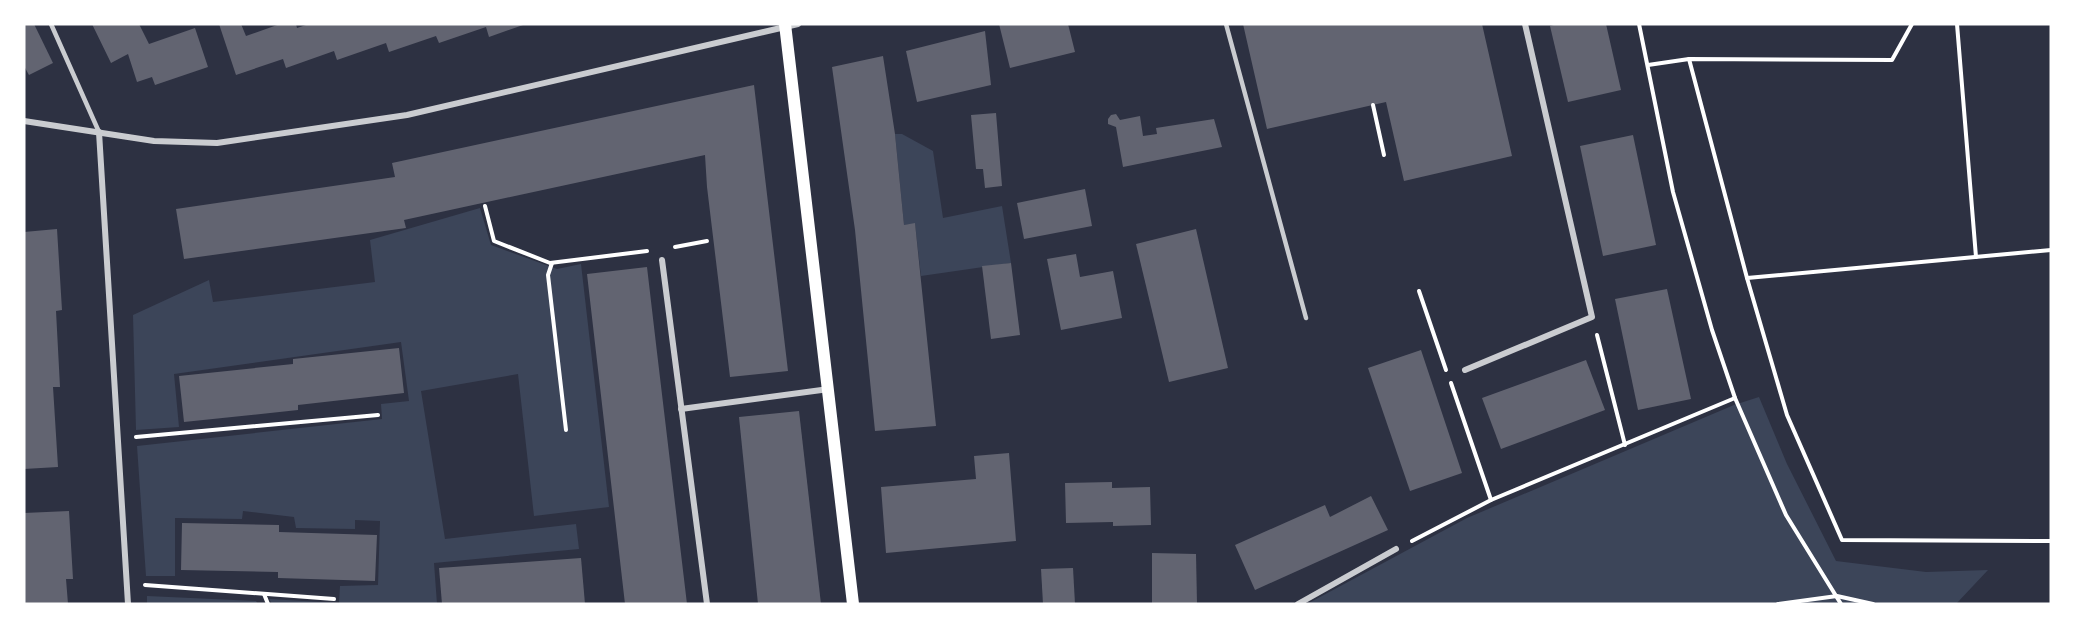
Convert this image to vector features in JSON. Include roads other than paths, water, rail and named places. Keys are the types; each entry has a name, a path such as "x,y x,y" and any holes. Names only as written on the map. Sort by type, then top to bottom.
{"main road":[{"path":"784,25 853,604"}],"street":[{"path":"24,121 154,141 217,143 407,115 784,25 798,24"},
{"path":"1465,370 1592,317 1525,24"},
{"path":"99,132 128,604"},
{"path":"662,260 706,604"},
{"path":"681,409 829,389"},
{"path":"1298,604 1396,549"}],"lane":[{"path":"51,24 99,132"},
{"path":"1226,24 1306,318"}]}
